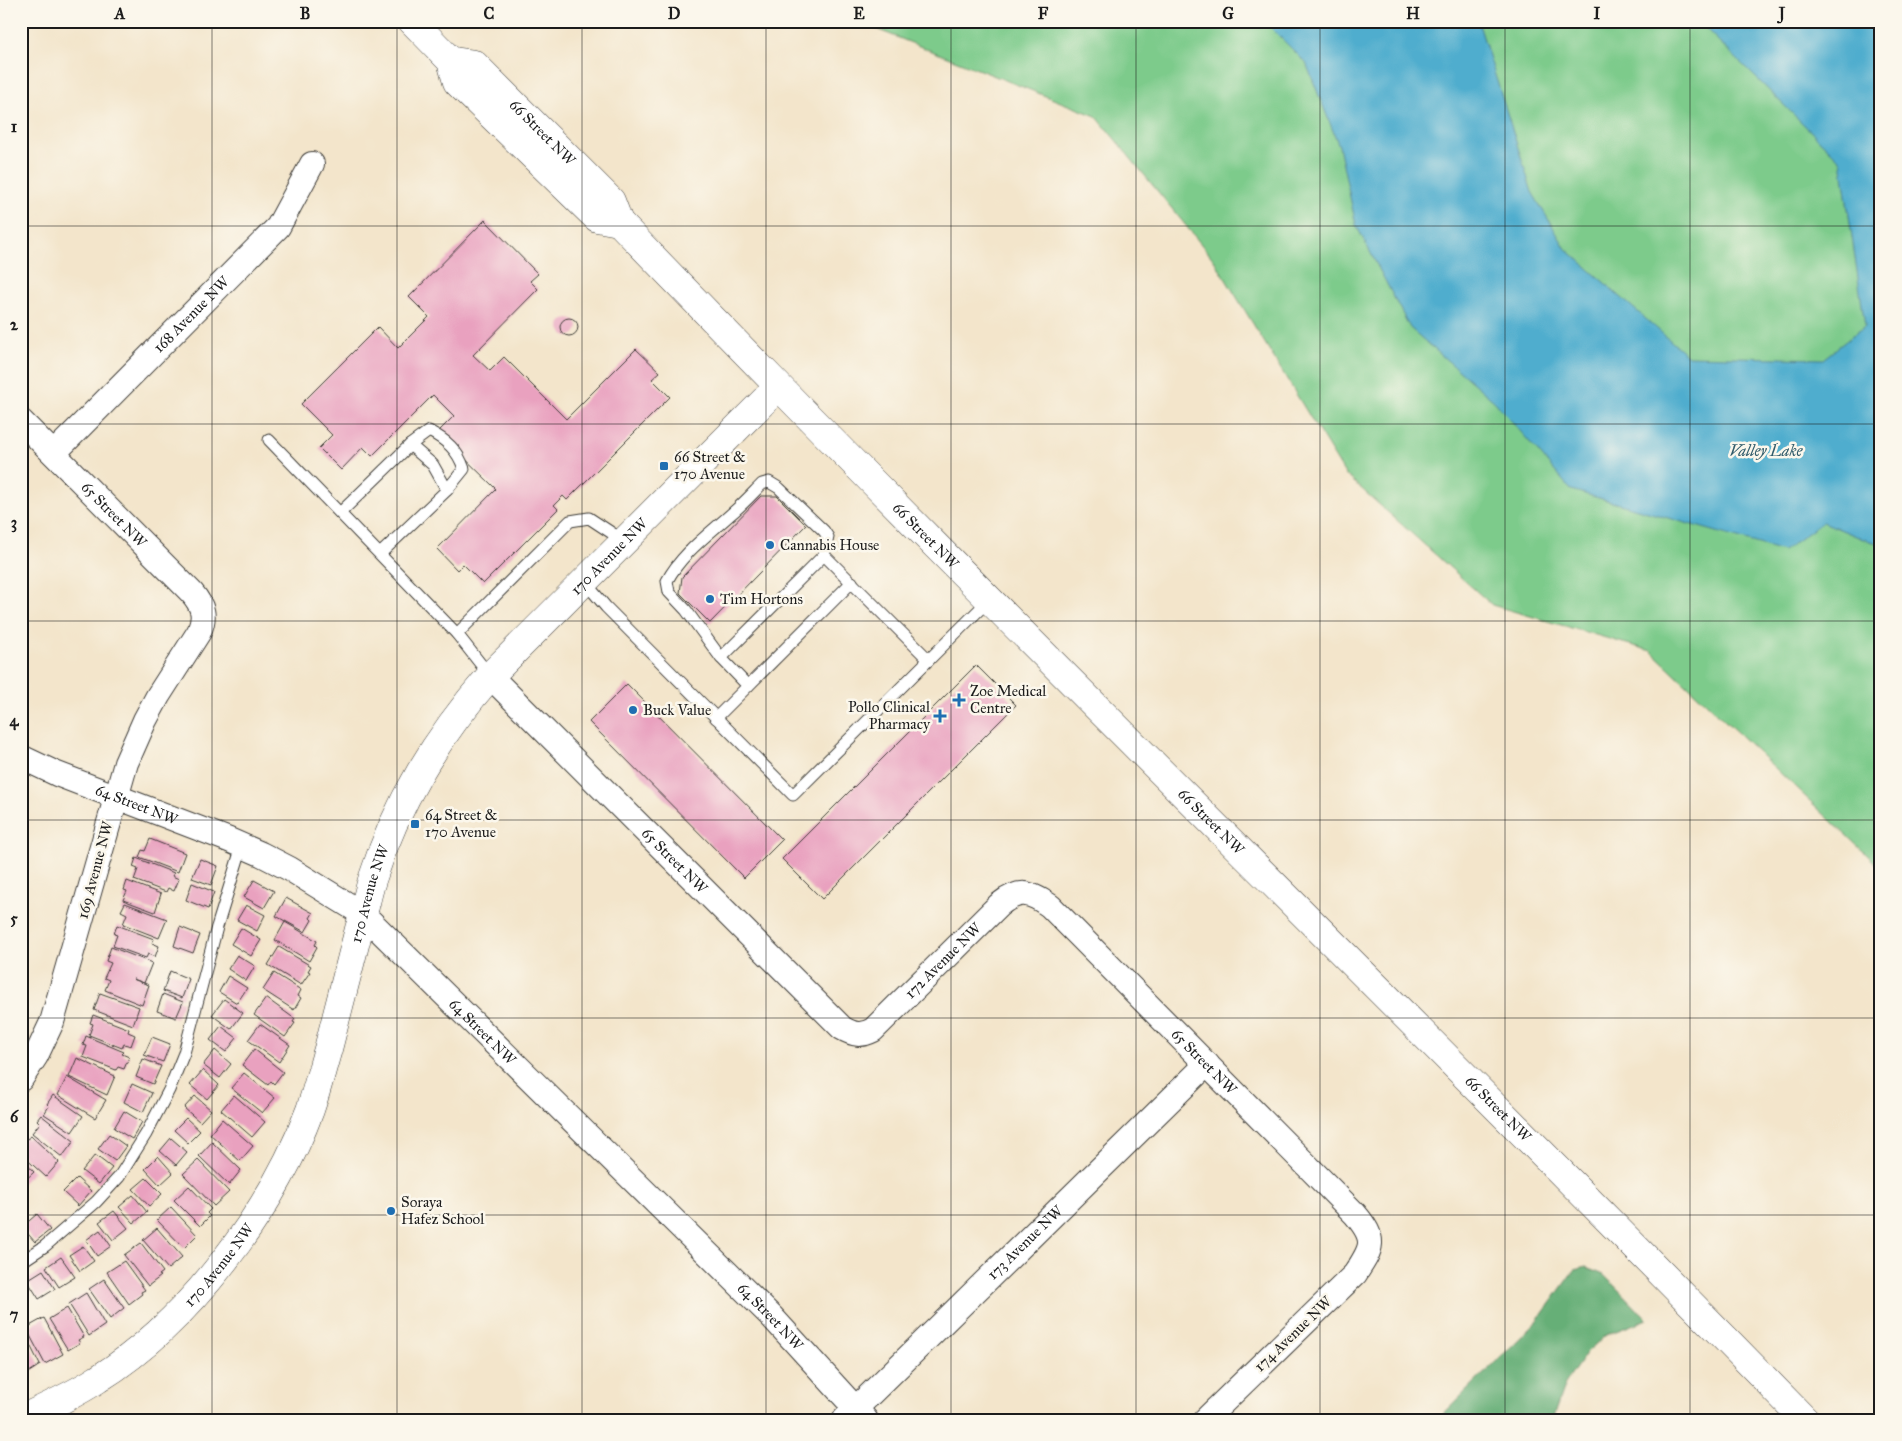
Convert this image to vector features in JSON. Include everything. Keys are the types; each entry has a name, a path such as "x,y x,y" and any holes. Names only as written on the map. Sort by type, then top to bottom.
{"main road":[{"name":"66 Street NW","path":"412,21 451,61 457,82 597,218 619,222 778,387 1670,1281 1805,1420"},
{"name":"170 Avenue NW","path":"21,1419 52,1405 99,1379 144,1345 204,1287 252,1220 275,1182 310,1110 371,882 414,781 460,710 490,676 778,387"}],"street":[{"name":"168 Avenue NW","path":"54,453 278,227 312,164"},
{"name":"65 Street NW","path":"21,421 192,593 200,602 204,612"},
{"name":"169 Avenue NW","path":"21,1079 36,1056 52,1022 115,796 126,763 145,720 173,671 199,632 203,623 204,612"},
{"name":"65 Street NW","path":"490,676 842,1028 853,1034 864,1034"},
{"name":"64 Street NW","path":"21,757 57,774 242,846 290,869 363,914 772,1317 855,1416"},
{"name":"65 Street NW","path":"1024,894 1038,897 1050,906 1355,1214 1366,1228 1371,1241"},
{"name":"172 Avenue NW","path":"864,1034 883,1022 999,905 1011,896 1024,894"},
{"name":"173 Avenue NW","path":"855,1416 1206,1064"},
{"name":"174 Avenue NW","path":"1205,1420 1355,1274 1366,1258 1371,1241"}],"lane":[{"path":"340,513 410,445 429,431 442,438 460,456 464,469 447,490 380,554"},
{"path":"269,440 457,634 490,676"},
{"path":"410,445 434,466 447,490"},
{"path":"721,658 824,555 828,537 824,531 779,488 769,482 762,484 732,514 715,526 672,570 666,581 669,592 686,610 721,658 748,686"},
{"path":"457,634 570,521 590,518 624,541"},
{"path":"824,555 929,660"},
{"path":"584,581 606,607 793,795 990,600"},
{"path":"716,718 852,582"},
{"path":"21,1262 45,1246 96,1202 119,1177 146,1134 169,1090 184,1053 217,927 242,846"}],"green space":[{"path":"856,21 1881,21 1881,868 1651,651 1492,605 1345,474 1214,260 1096,116"},
{"path":"1586,1267 1602,1273 1647,1319 1606,1335 1587,1352 1565,1384 1552,1420 1437,1420 1538,1320 1574,1270"}],"water":[{"name":"Valley Lake","path":"1264,21 1478,21 1532,192 1566,249 1688,356 1823,359 1865,326 1841,161 1698,21 1877,21 1881,26 1881,544 1863,539 1823,522 1783,551 1571,490 1495,402 1410,328 1356,225 1339,146 1306,63"}],"building":[{"path":"485,220 538,274 530,281 538,289 473,355 490,371 504,357 566,419 636,349 660,372 652,379 670,397 567,500 563,496 554,505 558,509 483,584 463,564 457,570 437,549 496,489 438,432 454,416 433,395 372,456 363,447 341,470 319,448 332,435 301,404 378,327 398,348 429,317 409,297"},
{"path":"565,318 573,318 578,323 576,334 565,336 560,331 560,323"},
{"path":"761,496 777,496 806,525 710,623 680,593 682,577"},
{"path":"976,665 1016,705 822,899 782,859"},
{"path":"627,684 782,840 744,878 589,722"},
{"path":"150,839 185,853 178,872 139,857 142,850 145,851"},
{"path":"136,858 174,873 172,876 179,879 174,891 168,888 166,892 134,880 138,869 133,867"},
{"path":"200,859 218,866 211,885 192,878"},
{"path":"254,880 274,891 264,908 244,897"},
{"path":"127,881 161,894 155,912 123,900 127,891 124,890"},
{"path":"192,883 214,892 208,909 186,900"},
{"path":"286,898 313,913 310,918 312,920 305,932 276,916"},
{"path":"125,903 167,919 159,938 123,924 127,914 121,911"},
{"path":"246,905 265,915 257,931 237,920"},
{"path":"285,922 317,941 315,945 317,947 309,961 275,940"},
{"path":"117,925 154,939 152,943 159,946 155,957 148,954 146,958 113,946 117,935 114,934"},
{"path":"180,927 200,935 193,953 174,946"},
{"path":"241,928 261,940 251,956 231,944"},
{"path":"111,947 152,963 144,983 133,979 149,985 142,1005 105,990 109,980 104,978 111,963 106,961"},
{"path":"279,947 311,966 308,971 310,972 301,985 268,965"},
{"path":"237,955 255,966 246,981 228,969"},
{"path":"170,971 189,979 182,998 163,991"},
{"path":"274,973 301,990 298,996 301,998 294,1010 263,990"},
{"path":"228,976 247,988 237,1003 219,992"},
{"path":"100,993 139,1007 133,1025 94,1010"},
{"path":"163,994 183,1002 176,1018 157,1011"},
{"path":"266,998 295,1019 293,1022 295,1023 285,1037 254,1015"},
{"path":"224,999 243,1013 231,1029 212,1015"},
{"path":"93,1015 129,1029 128,1032 135,1035 131,1046 124,1044 122,1048 89,1035 93,1024 90,1023"},
{"path":"260,1024 290,1045 279,1062 248,1040"},
{"path":"221,1026 237,1038 226,1052 210,1040"},
{"path":"86,1036 124,1052 122,1054 129,1057 124,1069 118,1067 116,1070 83,1057 87,1046 83,1045"},
{"path":"152,1037 170,1044 163,1062 144,1055"},
{"path":"254,1049 283,1072 274,1084 271,1081 268,1085 242,1065"},
{"path":"215,1050 231,1064 220,1078 203,1065"},
{"path":"77,1058 115,1076 107,1095 69,1077"},
{"path":"143,1059 161,1066 153,1084 136,1077"},
{"path":"203,1070 219,1085 207,1099 190,1085"},
{"path":"244,1073 275,1098 262,1113 231,1088"},
{"path":"67,1077 106,1100 95,1118 58,1095"},
{"path":"132,1084 152,1093 143,1112 124,1102"},
{"path":"53,1095 83,1116 72,1132 44,1114 49,1106 47,1104"},
{"path":"234,1095 265,1122 252,1137 221,1110"},
{"path":"195,1096 211,1110 200,1122 184,1108"},
{"path":"124,1111 142,1122 132,1139 114,1128"},
{"path":"41,1115 74,1141 62,1157 32,1133 40,1123 37,1120"},
{"path":"186,1118 200,1131 188,1143 174,1130"},
{"path":"222,1119 253,1146 240,1161 210,1134"},
{"path":"109,1134 126,1146 115,1161 98,1149"},
{"path":"24,1136 27,1139 31,1136 59,1162 46,1177 21,1154 21,1139"},
{"path":"171,1138 187,1152 176,1165 160,1151"},
{"path":"212,1142 241,1170 229,1185 199,1156"},
{"path":"95,1155 112,1168 99,1184 82,1171"},
{"path":"158,1156 173,1173 160,1185 145,1169"},
{"path":"21,1158 34,1172 21,1184"},
{"path":"198,1160 229,1192 214,1206 183,1174"},
{"path":"77,1178 91,1191 78,1206 63,1192"},
{"path":"146,1178 162,1194 149,1206 133,1189"},
{"path":"189,1186 211,1209 207,1213 210,1216 200,1226 174,1200"},
{"path":"133,1195 147,1212 134,1223 119,1207"},
{"path":"171,1207 197,1235 184,1248 157,1220"},
{"path":"114,1211 128,1228 113,1240 99,1222"},
{"path":"37,1214 50,1230 35,1242 22,1227"},
{"path":"157,1228 182,1257 168,1269 143,1240"},
{"path":"100,1230 111,1246 97,1256 86,1240"},
{"path":"141,1243 163,1272 159,1275 161,1276 148,1286 124,1255"},
{"path":"83,1246 94,1261 80,1271 69,1255"},
{"path":"61,1257 75,1277 59,1287 46,1267"},
{"path":"124,1261 145,1290 129,1304 107,1272"},
{"path":"43,1270 55,1289 39,1299 27,1280"},
{"path":"104,1279 124,1308 110,1319 89,1289"},
{"path":"86,1293 105,1325 89,1336 69,1304"},
{"path":"67,1308 84,1337 78,1340 80,1343 68,1350 49,1319"},
{"path":"44,1318 63,1354 45,1364 26,1328"},
{"path":"24,1333 40,1365 23,1376 21,1371 21,1334"}],"place":[{"name":"66 Street & 170 Avenue","path":"664,466"},
{"name":"Cannabis House","path":"770,545"},
{"name":"Tim Hortons","path":"710,599"},
{"name":"Zoe Medical Centre","path":"959,700"},
{"name":"Buck Value","path":"633,710"},
{"name":"Pollo Clinical Pharmacy","path":"940,716"},
{"name":"64 Street & 170 Avenue","path":"415,824"},
{"name":"Soraya Hafez School","path":"391,1211"}]}
